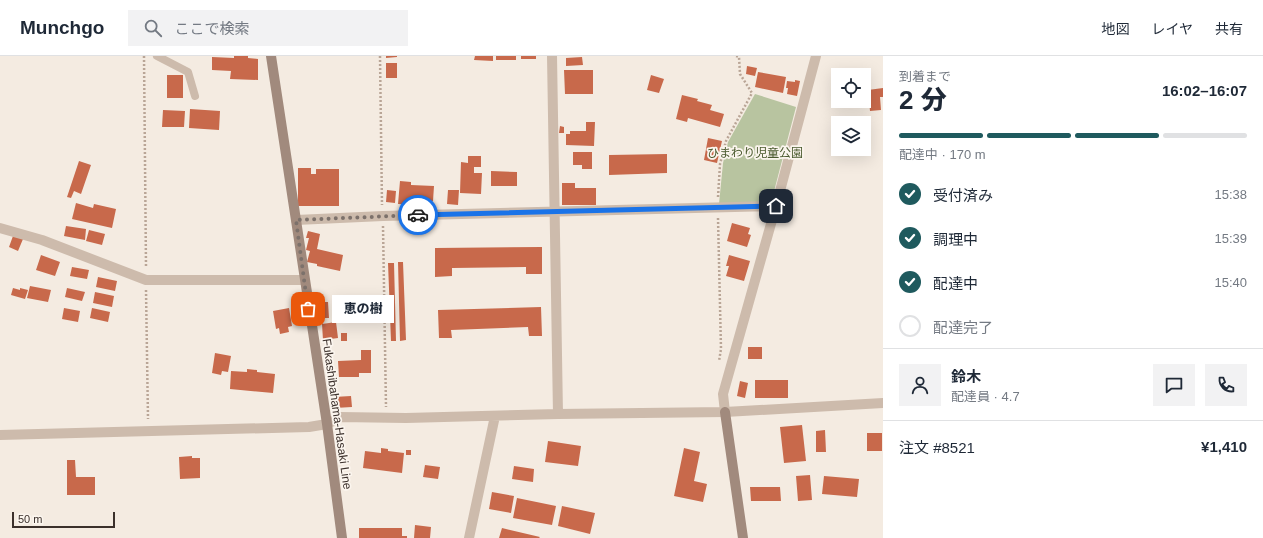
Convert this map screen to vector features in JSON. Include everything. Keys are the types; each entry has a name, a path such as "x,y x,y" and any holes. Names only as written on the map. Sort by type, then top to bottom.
{"main road":[{"name":"Fukashibahama-Hasaki Line","path":"271,56 327,424 342,538"},
{"path":"725,412 743,538"}],"street":[{"path":"552,56 558,414"},
{"path":"725,412 723,394 776,206 816,56"},
{"path":"296,220 383,216 776,206"},
{"path":"0,228 42,240 146,280 304,280"},
{"path":"0,435 310,427 327,424 340,417 386,418 725,412 883,403"},
{"path":"469,538 495,416"}],"lane":[{"path":"157,56 188,72 195,96"}],"path":[{"path":"144,56 148,431"},
{"path":"380,56 386,418"},
{"path":"718,363 721,349 718,208 720,164 726,141 752,93 740,74 739,57 736,56"}],"green space":[{"name":"ひまわり児童公園","path":"755,94 796,107 772,199 754,203 719,204 723,163 728,142"}],"building":[{"path":"234,56 248,56 248,58 258,59 258,80 230,79 231,71 212,70 212,57 234,58"},
{"path":"386,56 397,56 397,57 386,58"},
{"path":"475,56 493,56 493,61 474,60"},
{"path":"496,56 516,56 516,60 496,60"},
{"path":"521,56 536,56 536,59 521,59"},
{"path":"582,57 583,65 566,66 566,58"},
{"path":"386,63 397,63 397,78 386,78"},
{"path":"747,66 757,68 755,76 746,74"},
{"path":"564,70 593,70 593,94 565,94"},
{"path":"758,72 786,77 783,93 755,87"},
{"path":"167,75 183,75 183,98 167,98"},
{"path":"651,75 664,79 659,93 647,90"},
{"path":"795,80 800,81 797,96 787,94 787,81 795,82"},
{"path":"883,88 883,97 880,97 881,110 870,111 871,90"},
{"path":"682,95 698,99 697,101 712,105 710,110 724,114 720,127 688,118 687,122 676,119"},
{"path":"190,109 220,111 219,130 189,128"},
{"path":"163,110 185,111 184,127 162,127"},
{"path":"586,122 595,122 594,146 566,145 566,134 570,134 570,131 586,131"},
{"path":"560,126 564,127 564,133 559,133"},
{"path":"708,138 722,141 717,163 704,160"},
{"path":"573,152 592,152 592,169 582,169 582,165 573,165"},
{"path":"667,154 667,173 609,175 609,155"},
{"path":"468,156 481,156 481,167 474,167 474,173 482,173 481,194 460,193 461,162 468,163"},
{"path":"79,161 91,165 81,194 74,191 71,198 67,197"},
{"path":"298,168 311,168 311,174 316,174 316,169 339,169 339,206 298,206"},
{"path":"491,171 517,172 517,186 491,186"},
{"path":"400,181 411,182 411,185 434,186 433,201 418,201 418,205 398,204"},
{"path":"562,183 575,183 575,188 596,188 596,205 562,205"},
{"path":"387,190 396,191 395,203 386,202"},
{"path":"448,190 459,190 458,205 447,204"},
{"path":"76,203 93,208 94,204 116,209 112,228 72,219"},
{"path":"732,223 750,228 748,234 751,235 747,247 727,241"},
{"path":"66,226 86,229 85,240 64,236"},
{"path":"89,230 105,234 102,245 86,241"},
{"path":"308,231 320,234 317,249 343,255 340,271 317,266 317,264 307,262 310,251 306,250 309,238 306,238"},
{"path":"13,236 23,239 18,251 9,247"},
{"path":"542,247 542,274 526,274 526,267 452,268 452,276 435,277 435,248"},
{"path":"41,255 60,262 55,276 36,270"},
{"path":"729,255 750,261 744,281 726,276 729,266 726,266"},
{"path":"398,262 403,262 406,340 400,341"},
{"path":"388,263 394,263 396,341 391,341"},
{"path":"72,267 89,270 87,279 70,276"},
{"path":"98,277 117,281 115,291 96,287"},
{"path":"30,286 51,290 48,302 27,298"},
{"path":"13,288 28,290 25,299 11,295"},
{"path":"67,288 85,292 82,301 65,297"},
{"path":"95,292 114,296 112,307 93,303"},
{"path":"351,295 370,295 370,316 338,316 338,305 343,305 343,298 351,298"},
{"path":"316,302 328,302 329,318 316,318"},
{"path":"541,307 542,336 529,336 528,327 451,330 452,338 439,338 438,310"},
{"path":"64,308 80,311 78,322 62,319"},
{"path":"92,308 110,312 108,322 90,318"},
{"path":"289,308 292,326 288,327 289,332 280,334 279,328 276,329 273,311"},
{"path":"336,322 338,338 323,340 322,324"},
{"path":"341,333 347,333 347,341 341,341"},
{"path":"748,347 762,347 762,359 748,359"},
{"path":"361,350 371,350 371,373 359,373 359,377 339,377 338,361 361,360"},
{"path":"215,353 231,356 228,372 222,371 221,375 212,373"},
{"path":"247,369 275,374 273,393 230,389 231,371 247,372"},
{"path":"755,380 788,380 788,398 755,398"},
{"path":"740,381 748,383 745,398 737,396"},
{"path":"351,396 352,407 335,408 334,397"},
{"path":"802,425 806,461 784,463 780,427"},
{"path":"825,430 826,452 816,452 816,431"},
{"path":"867,433 882,433 882,451 867,451"},
{"path":"548,441 581,446 578,466 545,462"},
{"path":"381,448 388,449 388,451 404,453 402,473 363,468 365,451 381,453"},
{"path":"684,448 700,452 694,481 707,484 703,502 674,496"},
{"path":"406,450 411,450 411,455 406,455"},
{"path":"192,456 192,458 200,458 200,478 180,479 179,457"},
{"path":"67,460 75,460 76,477 95,477 95,495 67,495"},
{"path":"425,465 440,467 438,479 423,477"},
{"path":"514,466 534,469 533,482 512,479"},
{"path":"810,475 812,500 798,501 796,476"},
{"path":"824,476 859,479 857,497 822,494"},
{"path":"750,487 780,487 781,501 751,501"},
{"path":"492,492 514,496 511,513 489,509"},
{"path":"517,498 556,506 552,525 513,518"},
{"path":"562,506 595,513 590,534 558,526"},
{"path":"415,525 431,527 430,538 414,538"},
{"path":"359,528 402,528 402,536 407,536 407,538 359,538"},
{"path":"502,528 540,537 499,538"}],"way so far":[{"path":"308,309 296,220 418,215"}],"place":[{"name":"恵の樹","path":"308,309"}],"route":[{"path":"418,215 776,206"}]}
